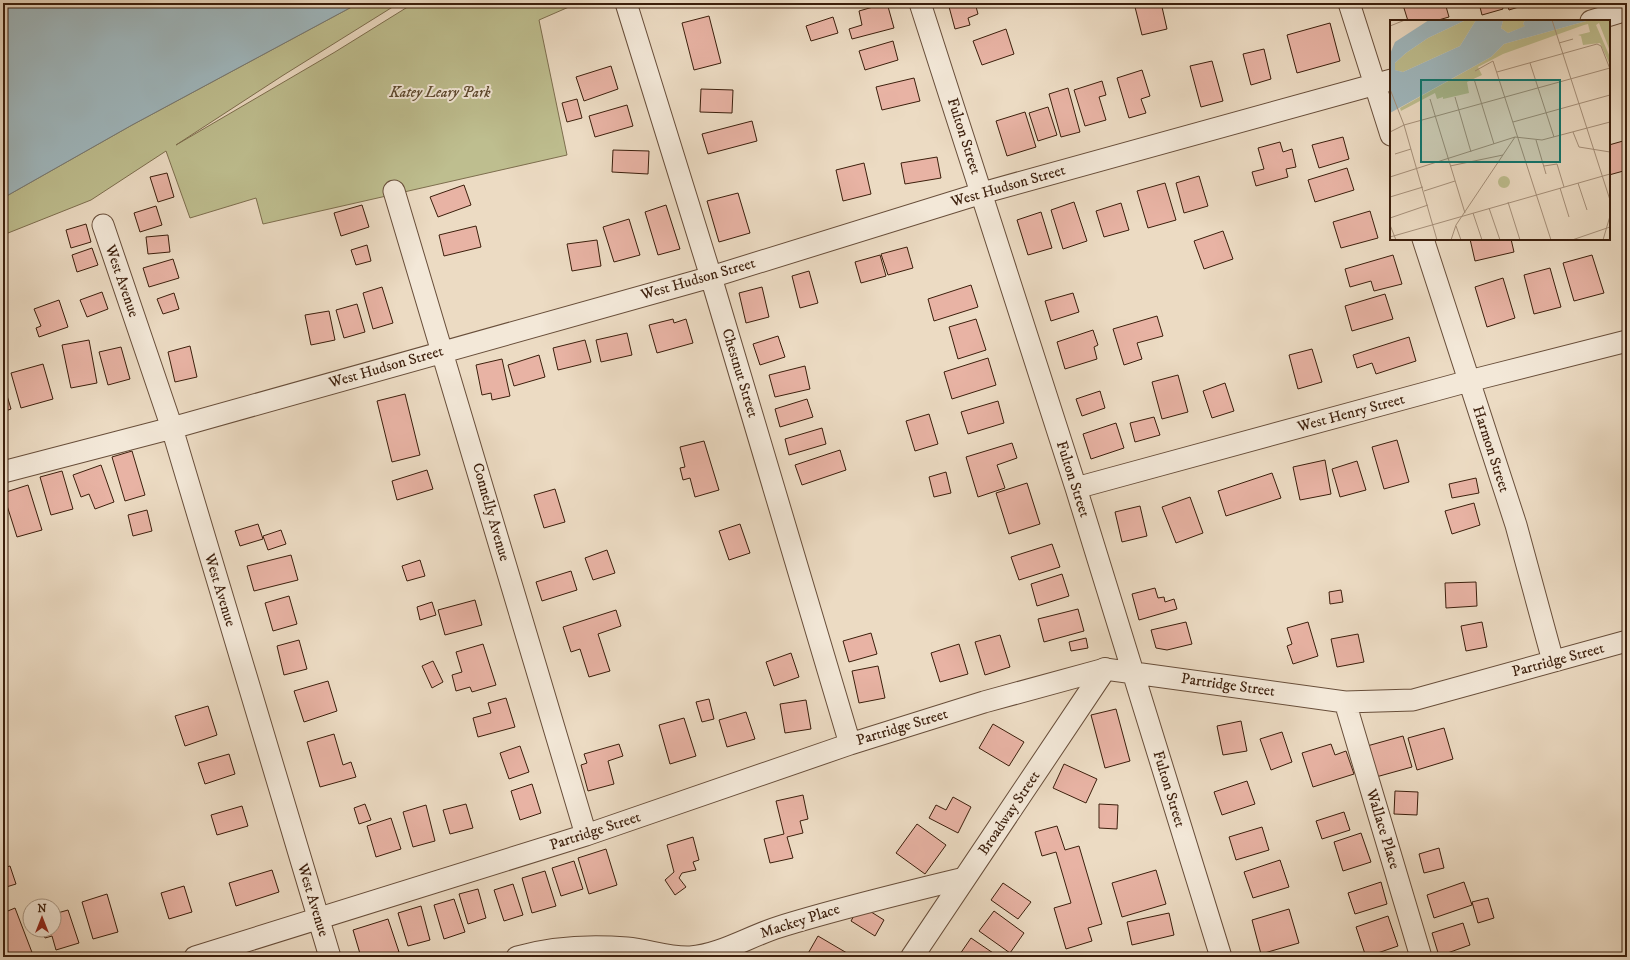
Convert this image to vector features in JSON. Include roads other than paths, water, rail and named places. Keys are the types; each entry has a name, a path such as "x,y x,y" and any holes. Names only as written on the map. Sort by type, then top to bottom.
{"street":[{"name":"Chestnut Street","path":"626,3 711,277 850,744"},
{"name":"Fulton Street","path":"920,3 1076,488 1222,957"},
{"path":"1349,3 1383,82 1390,128"},
{"path":"1594,20 1627,10"},
{"name":"West Hudson Street","path":"3,472 172,428 711,277 982,193 1383,82"},
{"name":"Connelly Avenue","path":"394,191 443,351 586,835"},
{"name":"West Avenue","path":"103,225 172,428 330,957"},
{"name":"Harmon Street","path":"1423,240 1516,525 1554,661"},
{"name":"West Henry Street","path":"1076,488 1469,381 1627,341"},
{"name":"Partridge Street","path":"195,957 586,835 850,744 984,702 1105,669 1132,671 1345,702 1413,700 1627,641"},
{"name":"Broadway Street","path":"912,957 1105,669"},
{"name":"Wallace Place","path":"1345,702 1421,957"},
{"name":"Mackey Place","path":"517,957 529,953 568,948 594,947 628,948 690,957 716,951 762,933 842,907 966,878"}],"water":[{"path":"3,3 359,3 132,125 3,198"}],"park label":[{"name":"Katey Leary Park","path":"440,92"}]}
